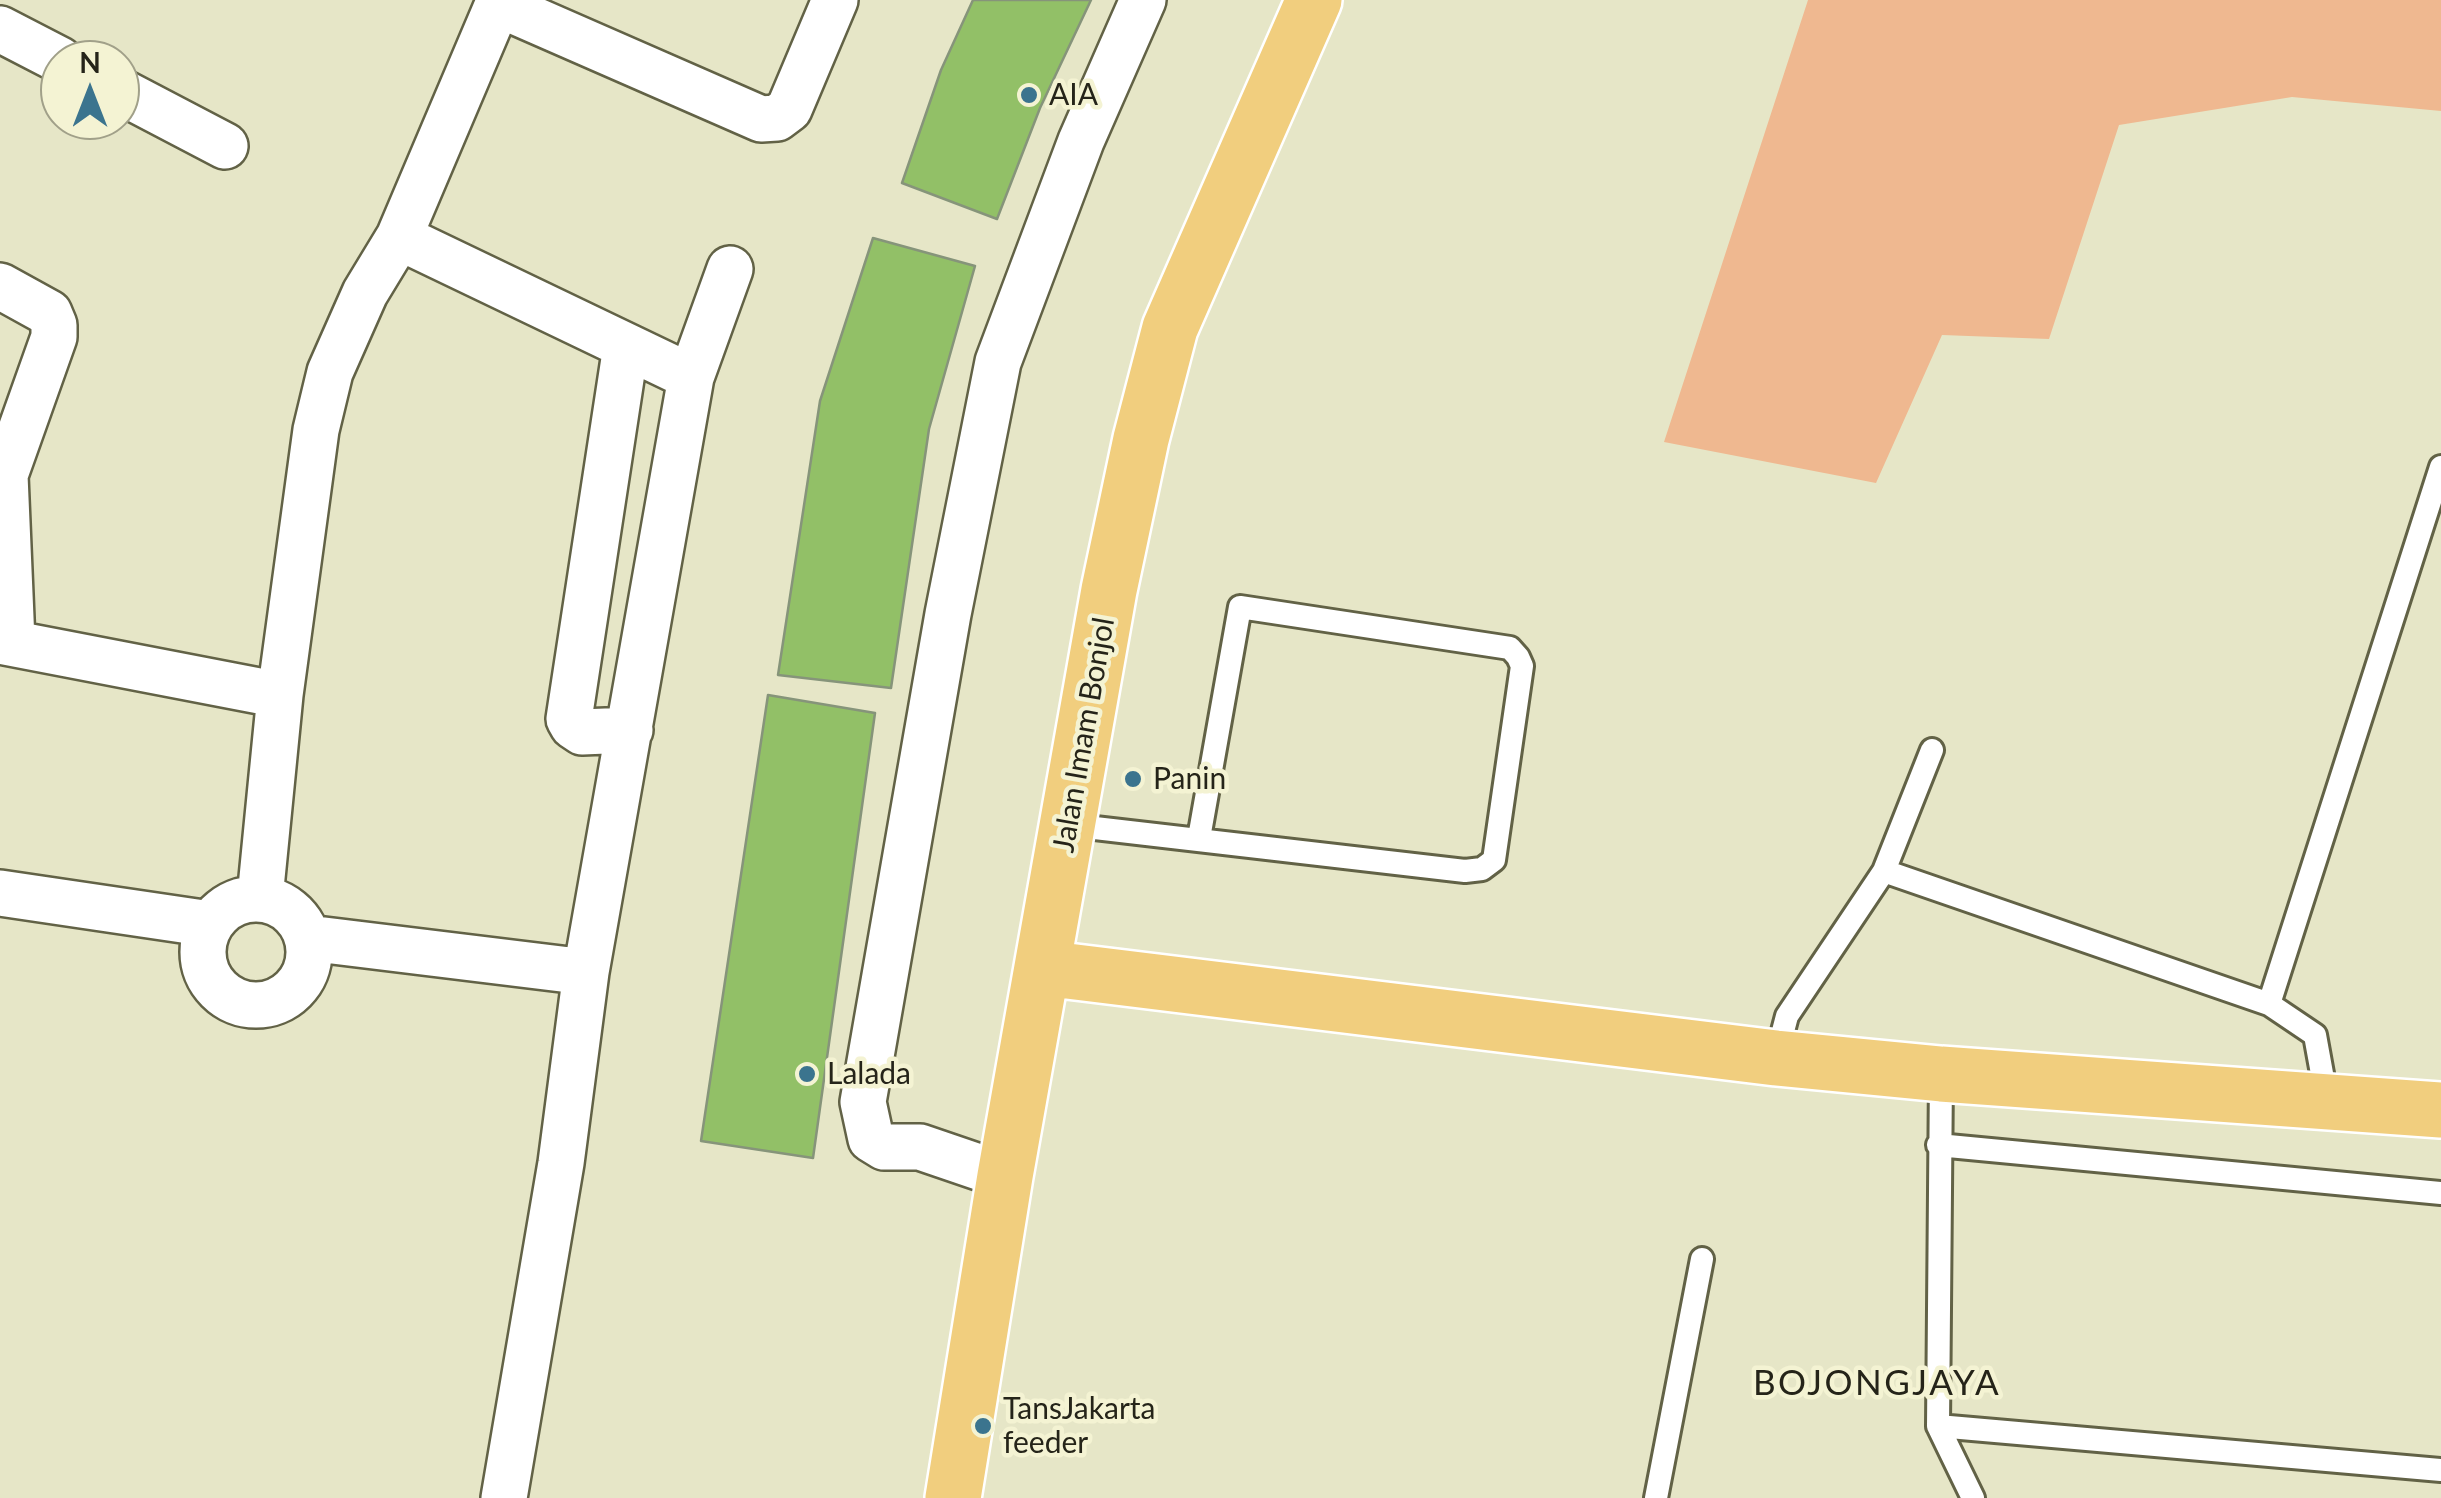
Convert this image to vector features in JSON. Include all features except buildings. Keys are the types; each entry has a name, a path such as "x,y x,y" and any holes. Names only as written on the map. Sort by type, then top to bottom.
{"main road":[{"name":"Jalan Imam Bonjol","path":"953,1498 1005,1176 1140,439 1170,328 1314,0"},
{"path":"1043,968 1776,1058 1941,1074 2441,1110"}],"street":[{"path":"260,898 280,696 316,430 330,372 365,293 398,237 496,2 762,119 777,118 789,108 834,0"},
{"path":"1005,1176 920,1146 884,1147 871,1139 863,1102 948,614 998,362 1081,141 1143,0"},
{"path":"0,29 40,50"},
{"path":"140,102 225,146"},
{"path":"398,237 691,378"},
{"path":"504,1498 561,1164 586,972 691,378 730,269"},
{"path":"0,286 49,314 54,325 54,337 3,457 6,641 280,696"},
{"path":"626,346 569,719 582,732 630,730"},
{"path":"0,892 210,924"},
{"path":"260,898 282,905 298,919 308,938 308,965 296,988 274,1002 248,1005 223,995 206,975 202,949 210,924 231,904 260,898"},
{"path":"308,938 586,972"}],"lane":[{"path":"2269,1004 2441,467"},
{"path":"1070,825 1465,871 1482,869 1494,860 1522,666 1518,657 1510,648 1240,607 1199,838"},
{"path":"1776,1058 1787,1016 1884,871 1932,750"},
{"path":"1884,871 2269,1004 2315,1036 2327,1101"},
{"path":"1941,1074 1938,1426 1973,1498"},
{"path":"1938,1145 2441,1193"},
{"path":"1656,1498 1702,1259"},
{"path":"1938,1426 2441,1470"}],"shaded area":[{"path":"1808,0 2441,0 2441,111 2292,97 2119,125 2049,339 1942,335 1876,483 1664,442"}],"place":[{"name":"AIA","path":"1029,95"},
{"name":"Panin","path":"1133,779"},
{"name":"Lalada","path":"807,1074"},
{"name":"TansJakarta feeder","path":"983,1426"}],"district":[{"name":"BOJONGJAYA","path":"1877,1384"}]}
